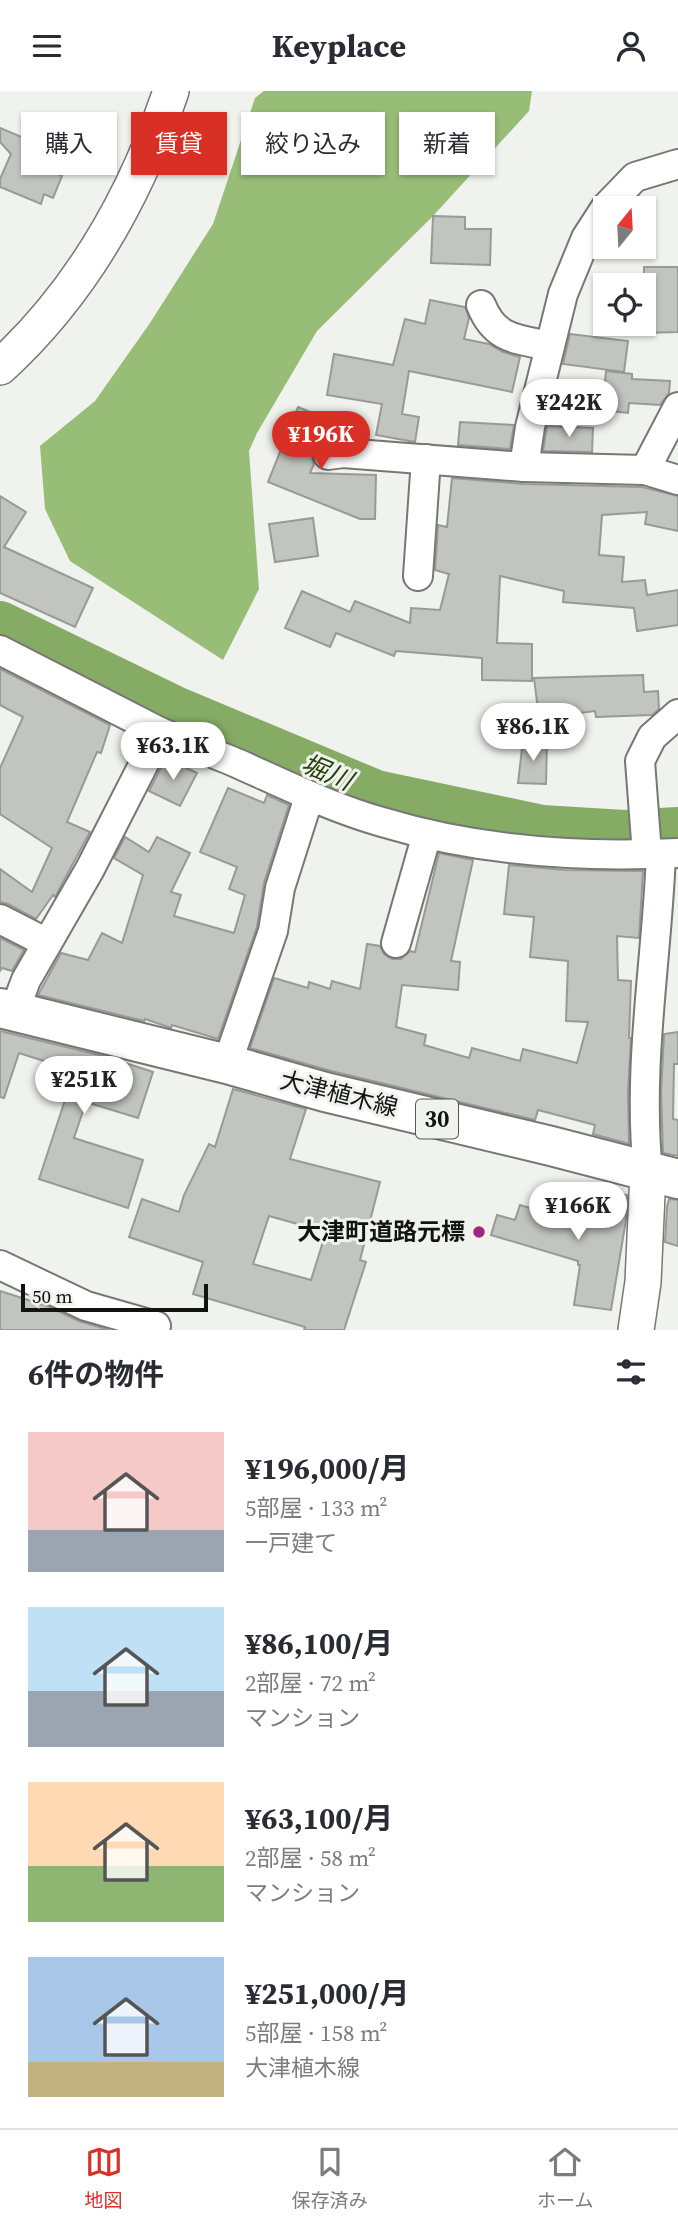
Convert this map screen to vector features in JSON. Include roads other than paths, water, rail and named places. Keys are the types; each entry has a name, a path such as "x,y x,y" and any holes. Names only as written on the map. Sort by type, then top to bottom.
{"main road":[{"name":"大津植木線","path":"7,1010 663,1175"}],"street":[{"path":"0,367 75,283 105,237 130,193 171,91"},
{"path":"524,467 530,427 563,294 586,238 606,207 635,177 678,164"},
{"path":"481,305 486,318 505,336 550,346"},
{"path":"645,470 678,407"},
{"path":"328,455 343,453 524,467 645,470 678,480"},
{"path":"418,576 426,460"},
{"path":"0,650 160,732 309,796 381,822 458,842 530,851 662,854"},
{"path":"636,1330 663,1175 645,1134 647,1021 659,912 662,854 640,761 652,737 678,714"},
{"path":"7,1010 90,869 160,732"},
{"path":"227,1064 273,931 280,888 309,796"},
{"path":"397,943 426,834"},
{"path":"0,919 47,943"},
{"path":"0,1265 86,1306 156,1327"}],"waterway":[{"name":"堀川","path":"0,624 175,709 376,793 542,828 624,833 678,830"}],"place":[{"name":"大津町道路元標","path":"479,1232"}]}
